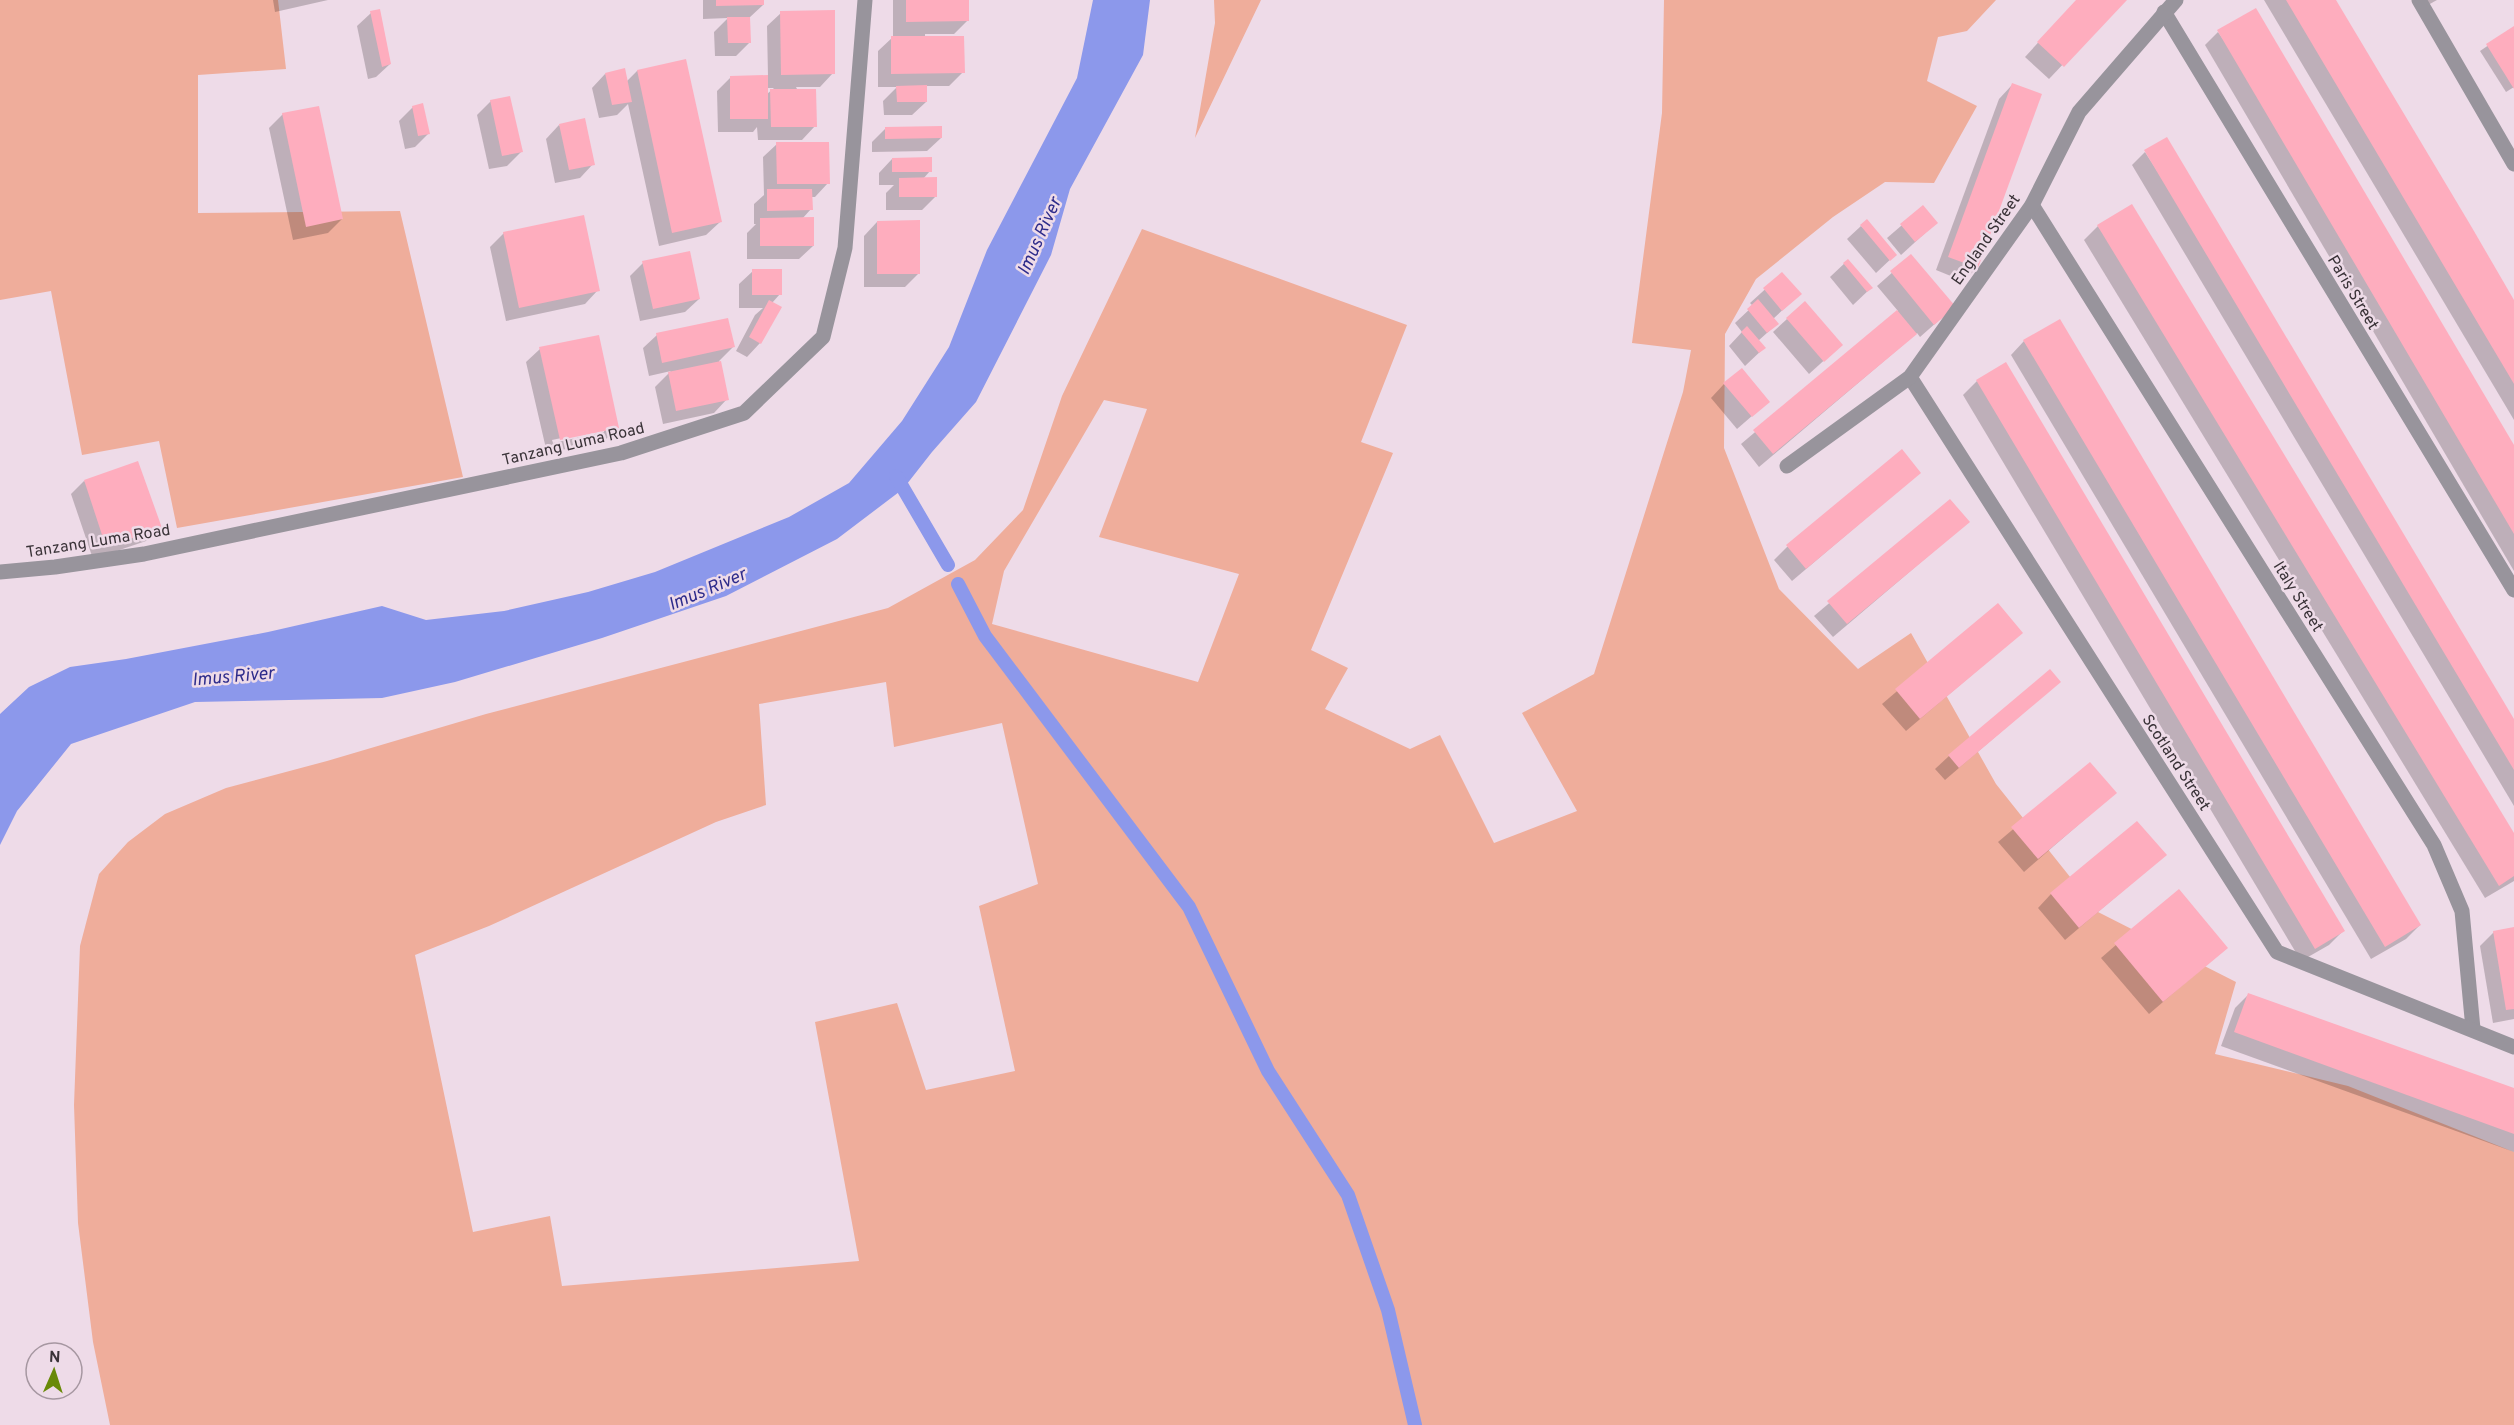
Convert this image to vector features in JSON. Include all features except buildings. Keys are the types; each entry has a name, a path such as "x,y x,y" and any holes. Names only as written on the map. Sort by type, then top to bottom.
{"street":[{"name":"Tanzang Luma Road","path":"0,572 56,567 144,554 610,455 744,413 823,337 845,248 865,0"},
{"name":"England Street","path":"1787,466 1910,376 2032,205 2079,112 2176,0"},
{"path":"2420,0 2514,164"},
{"name":"Paris Street","path":"2164,12 2514,590"},
{"name":"Italy Street","path":"2032,205 2434,845 2462,911 2473,1029"},
{"name":"Scotland Street","path":"1910,376 2277,952 2514,1047"}],"shaded area":[{"path":"0,0 278,0 286,69 198,75 198,213 400,211 463,477 177,528 159,441 82,455 51,291 0,300"},
{"path":"1214,0 1261,0 1195,138 1215,23"},
{"path":"1664,0 1996,0 1967,31 1938,37 1927,81 1977,106 1934,183 1885,182 1833,217 1756,279 1725,334 1724,448 1779,589 1858,669 1911,633 1996,784 2098,912 2236,982 2215,1054 2348,1086 2514,1152 2514,1425 110,1425 93,1342 78,1223 74,1105 80,946 99,874 128,842 165,814 226,788 486,714 888,608 975,560 1023,510 1062,396 1142,229 1407,325 1361,442 1393,453 1311,650 1348,668 1325,709 1410,749 1440,735 1494,843 1577,811 1522,713 1594,674 1683,392 1691,350 1632,343 1662,113","holes":["1104,400 1147,409 1099,537 1239,574 1198,682 992,624 1004,571","886,682 894,747 1002,723 1038,884 979,906 1015,1071 926,1090 897,1003 815,1022 859,1261 562,1286 550,1216 473,1232 415,955 489,926 716,822 766,805 759,704"]}],"water":[{"name":"Imus River","path":"1093,0 1150,0 1143,55 1070,189 1051,255 976,402 903,489 837,539 726,596 602,638 455,682 382,698 195,702 71,744 17,811 0,845 0,714 29,687 70,667 126,659 268,632 382,606 426,620 504,611 588,592 655,572 789,517 849,483 902,421 949,347 987,250 1077,78"}],"waterway":[{"path":"896,476 948,565"},
{"path":"958,584 985,636 1189,907 1268,1071 1348,1195 1388,1310 1415,1425"}]}
